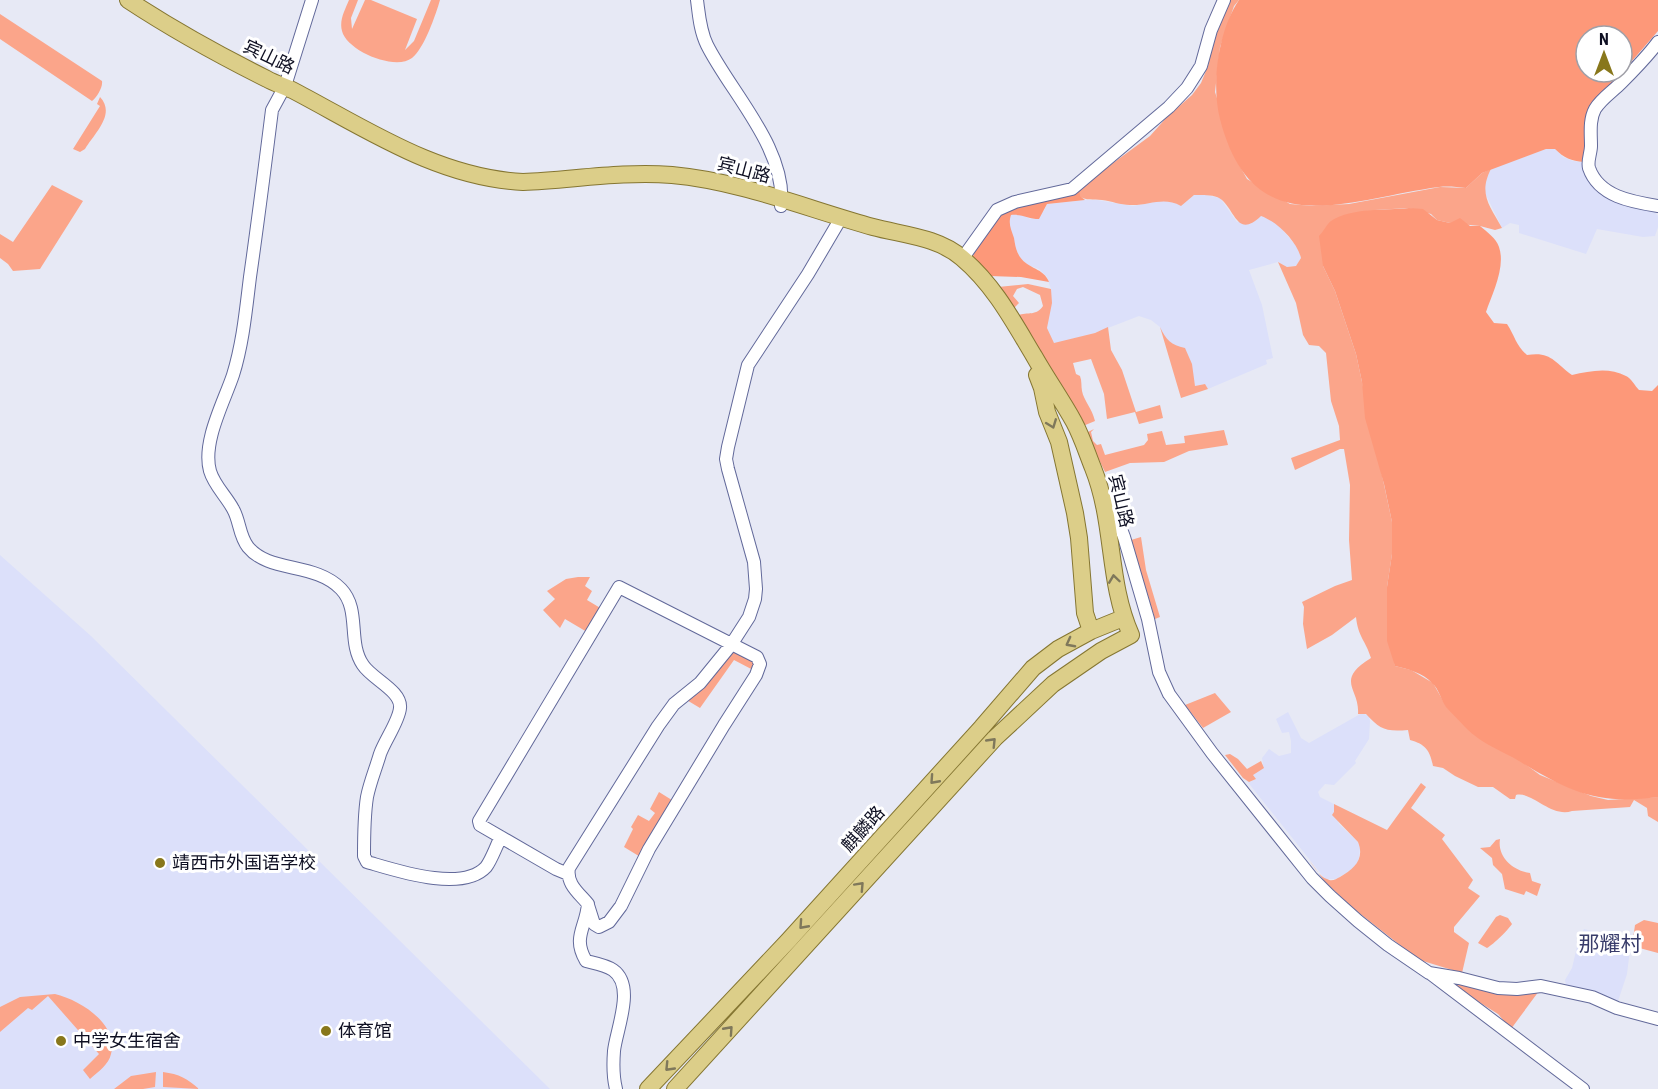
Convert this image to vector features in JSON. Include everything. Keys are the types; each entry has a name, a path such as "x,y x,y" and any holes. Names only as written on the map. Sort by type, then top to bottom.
{"main road":[{"name":"宾山路","path":"119,0 200,49 284,88"},
{"name":"宾山路","path":"128,0 184,34 406,156 474,182 524,187 658,179 714,186 782,203 871,234 924,246 949,257 984,288 1006,320 1042,388 1047,412 1059,442 1080,538 1084,603 1091,632"},
{"name":"宾山路","path":"839,221 928,240 952,251 987,284 999,299 1075,425 1101,489 1109,524 1117,598 1131,635"},
{"name":"麒麟路","path":"648,1089 788,941 1033,668 1059,649 1123,618"},
{"name":"麒麟路","path":"675,1089 995,738 1053,684 1101,651 1131,635"}],"street":[{"path":"312,0 284,88 272,110 242,336 233,374 220,408 208,452 210,471 235,513 242,539 249,549 263,558 315,572 333,581 342,590 349,600 355,633 355,650 362,664 399,699 400,708 380,753 367,798 364,856 367,862 422,877 450,879 465,877 477,873 486,866 501,837"},
{"path":"697,0 706,43 722,72 754,119 774,158 783,189 782,203"},
{"path":"962,259 997,210 1015,202 1072,189 1170,107 1187,88 1201,66 1211,30 1224,0"},
{"path":"1658,42 1596,108 1592,118 1591,151 1588,160 1589,168 1601,186 1616,196 1658,206"},
{"path":"568,874 480,825 480,819 619,587 731,645 760,659 756,675 649,849 621,906 609,922 599,927 594,924 592,911 588,904 574,890 568,874 569,868 658,726 674,704 700,683 731,645 748,617 756,589 754,562 726,459 745,373 839,221"},
{"path":"1101,489 1111,502 1124,537 1145,609 1159,672 1169,693 1182,713 1312,878 1388,945 1429,973 1583,1089"},
{"path":"588,904 579,938 580,951 586,961 613,970 621,979 624,992 624,1005 614,1050 613,1071 616,1089"},
{"path":"1429,973 1498,988 1540,986 1592,998 1617,1008 1658,1018"}],"shaded area":[{"path":"349,0 358,0 351,18 352,29 365,0 371,0 417,19 405,50 414,41 431,0 440,0 421,47 412,58 395,62 372,57 362,52 346,38 341,23"},
{"path":"1229,0 1239,0 1234,6 1220,47 1215,92 1237,161 1247,179 1290,204 1312,206 1349,204 1440,187 1466,188 1482,173 1491,169 1487,178 1487,200 1502,228 1495,230 1450,223 1437,220 1431,214 1409,208 1375,210 1323,266 1335,291 1356,354 1392,522 1392,554 1387,587 1395,666 1411,670 1433,683 1446,706 1540,775 1591,796 1608,800 1658,797 1658,822 1648,816 1647,808 1634,800 1630,807 1557,811 1522,795 1516,795 1515,799 1510,799 1493,787 1478,787 1443,768 1433,766 1423,746 1410,740 1408,730 1384,728 1366,714 1358,714 1351,679 1360,666 1371,658 1358,629 1356,617 1332,635 1307,649 1302,602 1352,580 1349,540 1350,485 1344,449 1295,470 1291,458 1340,440 1339,426 1331,401 1326,353 1319,346 1309,345 1303,335 1296,303 1278,262 1287,267 1296,266 1301,258 1299,252 1291,239 1274,223 1261,216 1247,225 1242,224 1222,200 1212,196 1194,195 1181,206 1168,202 1126,205 1079,196 1079,188 1150,136 1192,95 1201,83 1208,66 1215,32"},
{"path":"1239,0 1658,0 1658,31 1634,59 1634,24 1574,24 1574,84 1612,84 1599,99 1584,162 1568,158 1555,149 1546,149 1482,173 1466,188 1439,187 1338,205 1307,206 1279,200 1255,185 1235,159 1217,105 1218,58 1226,27"},
{"path":"0,14 102,81 101,89 94,99 92,101 0,39"},
{"path":"100,97 106,110 102,123 85,149 80,152 73,149 100,106 97,104"},
{"path":"1546,149 1555,149 1563,157 1584,162 1593,182 1651,208 1658,216 1655,236 1643,237 1597,229 1586,254 1519,233 1519,225 1510,223 1502,228 1485,193 1485,181 1491,169"},
{"path":"52,185 83,201 40,269 13,271 0,258 0,234 13,242"},
{"path":"1079,188 1080,196 1085,200 1047,204 1039,219 1011,215 1010,227 1019,255 1023,261 1047,277 1049,282 1021,277 990,276 972,259 977,245 1004,210"},
{"path":"1194,195 1220,198 1237,222 1261,216 1274,220 1298,248 1301,258 1296,266 1287,267 1278,262 1249,270 1262,305 1273,358 1266,360 1267,364 1208,389 1204,384 1195,386 1193,376 1174,346 1165,339 1160,327 1151,320 1139,316 1095,333 1054,344 1047,328 1051,289 1047,277 1039,269 1028,265 1021,259 1008,223 1011,215 1022,214 1030,219 1044,211 1047,204 1085,200 1133,206 1164,200 1174,201 1181,205"},
{"path":"1423,209 1437,220 1450,223 1460,218 1470,226 1480,226 1496,241 1501,255 1500,272 1486,312 1494,323 1507,324 1527,355 1547,356 1572,375 1593,371 1613,371 1628,377 1639,390 1652,391 1658,385 1658,797 1618,799 1601,797 1585,794 1554,781 1478,738 1446,707 1436,688 1428,680 1415,672 1395,666 1387,641 1387,587 1392,554 1392,522 1384,484 1365,418 1362,382 1356,354 1335,291 1323,266 1319,236 1331,221 1349,213"},
{"path":"1028,284 1051,289 1052,303 1047,328 1054,343 1095,333 1108,327 1111,350 1122,370 1136,412 1160,405 1163,418 1139,424 1135,412 1107,419 1104,394 1091,359 1073,363 1076,374 1080,376 1083,395 1095,421 1083,426 1015,317 1040,310 1043,306 1040,295 1023,287 1017,289 1013,296 1019,303 1013,309 998,287"},
{"path":"1160,327 1170,341 1185,348 1192,364 1195,386 1205,384 1208,389 1181,398"},
{"path":"1094,429 1091,432 1093,441 1097,445 1101,444 1105,455 1144,445 1148,440 1147,434 1162,431 1166,445 1185,443 1184,436 1224,430 1228,445 1189,451 1164,462 1130,463 1105,472 1086,433"},
{"path":"1141,537 1146,570 1160,617 1155,619 1131,540"},
{"name":"靖西市外国语学校","path":"0,555 91,636 550,1089 0,1089"},
{"path":"590,577 585,586 592,591 587,600 602,609 587,632 565,619 560,628 543,610 555,599 547,591 566,579"},
{"path":"734,650 758,662 755,671 734,660 700,708 685,699"},
{"path":"1215,693 1231,712 1203,728 1185,705"},
{"path":"1288,712 1301,738 1309,743 1362,713 1369,716 1369,739 1355,761 1356,763 1334,785 1325,784 1318,792 1320,797 1334,804 1334,812 1339,824 1358,842 1360,848 1355,868 1336,879 1325,879 1246,780 1250,782 1256,779 1253,775 1263,764 1262,758 1269,749 1279,756 1291,753 1289,732 1282,733 1276,719"},
{"path":"1230,754 1247,769 1261,761 1264,768 1253,775 1256,779 1249,782 1243,778 1225,755"},
{"path":"1421,783 1426,787 1411,808 1445,835 1442,839 1473,880 1468,888 1480,896 1454,927 1454,932 1469,943 1462,973 1423,961 1405,949 1354,909 1325,882 1318,872 1324,878 1334,880 1350,871 1357,863 1360,854 1358,842 1332,815 1334,804 1387,830"},
{"path":"659,792 675,802 642,858 624,847 638,815 649,821 655,813 650,809"},
{"path":"1500,839 1501,852 1508,862 1530,873 1532,881 1541,884 1537,896 1526,891 1524,895 1505,889 1502,874 1493,865 1492,858 1480,848 1490,847"},
{"path":"1500,915 1508,918 1512,924 1510,927 1487,948 1478,943 1496,917"},
{"path":"1644,920 1658,923 1658,953 1632,946 1635,925"},
{"path":"1584,929 1631,941 1627,974 1617,1004 1566,985 1565,980 1572,968 1579,938"},
{"path":"1453,983 1539,991 1511,1029 1498,1014 1455,987"},
{"path":"55,994 86,1008 103,1023 109,1033 112,1043 110,1058 103,1068 90,1079 83,1070 99,1054 48,996 32,1010 28,1008 0,1032 0,1007 20,997"},
{"path":"156,1072 155,1087 114,1089 131,1076"},
{"path":"163,1072 183,1078 199,1089 163,1087"}],"place":[{"name":"靖西市外国语学校","path":"160,863"},
{"name":"体育馆","path":"326,1031"},
{"name":"中学女生宿舍","path":"61,1041"}],"district":[{"name":"那耀村","path":"1610,944"}]}
